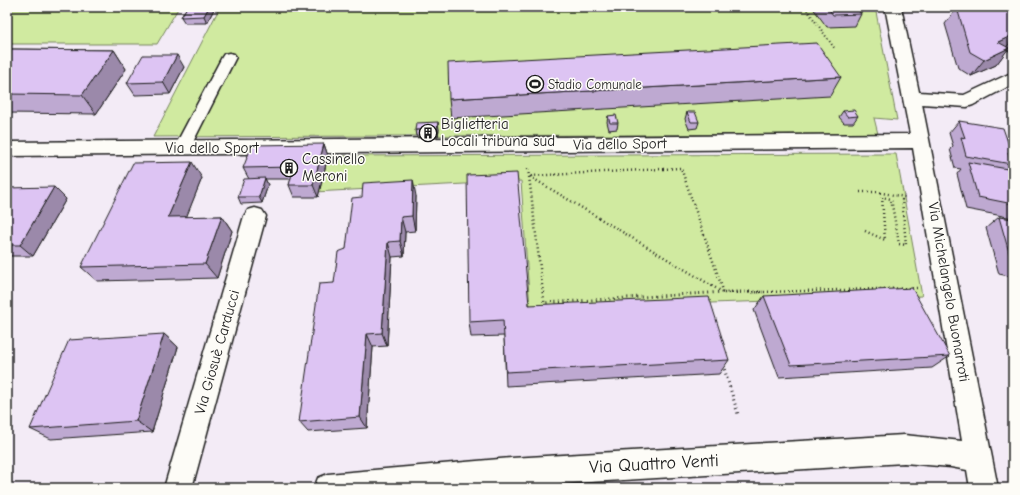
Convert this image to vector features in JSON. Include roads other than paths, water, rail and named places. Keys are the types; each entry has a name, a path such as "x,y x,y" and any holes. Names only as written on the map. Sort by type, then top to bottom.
{"street":[{"name":"Via Michelangelo Buonarroti","path":"893,7 921,141 984,488"},
{"path":"912,97 967,101 1013,77"},
{"name":"Via dello Sport","path":"7,149 921,141"},
{"name":"Via Giosuè Carducci","path":"178,488 255,216"},
{"name":"Via Quattro Venti","path":"328,488 512,480 904,449 951,453 979,459"}],"lane":[{"path":"182,148 229,57"}],"place":[{"name":"Stadio Comunale","path":"535,84"},
{"name":"Biglietteria Locali tribuna sud","path":"428,133"},
{"name":"Cassinello Meroni","path":"289,168"}]}
